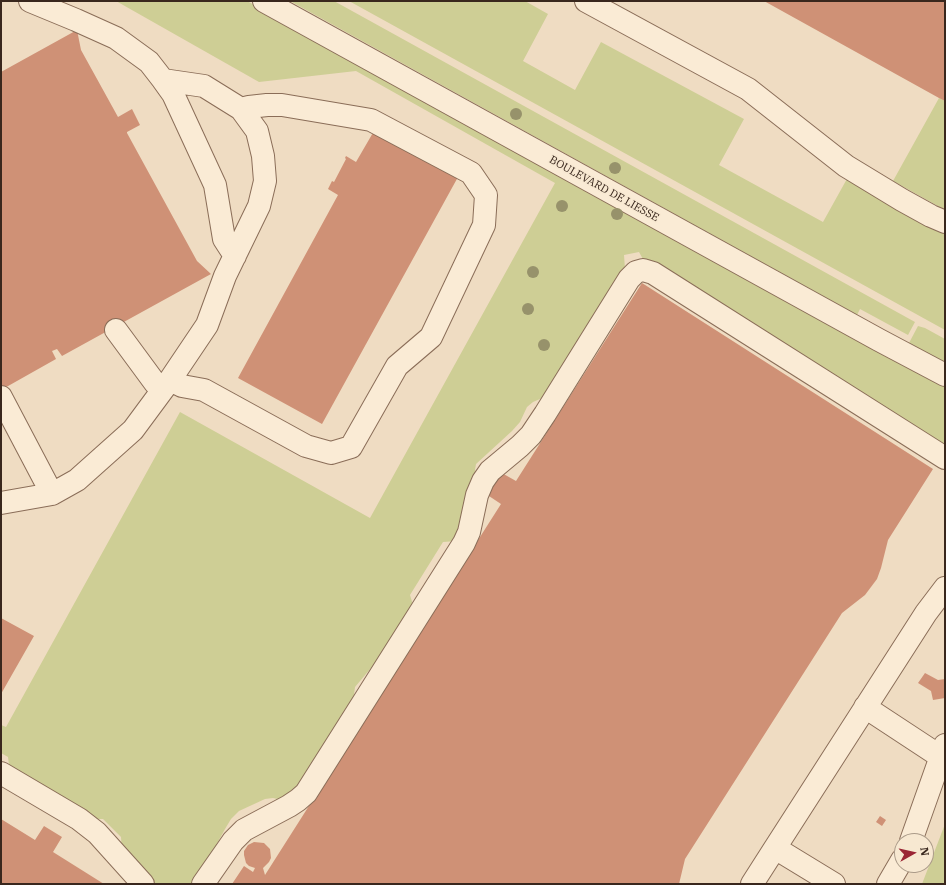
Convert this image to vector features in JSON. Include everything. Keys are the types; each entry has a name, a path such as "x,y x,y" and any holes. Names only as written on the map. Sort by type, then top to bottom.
{"street":[{"path":"30,1 116,38 149,62 173,94 179,106 214,185 224,239 235,256"},
{"name":"BOULEVARD DE LIESSE","path":"264,1 945,375"},
{"path":"586,1 748,89 846,166 902,200 945,222"},
{"path":"1,503 52,494 77,480 133,430 167,385 207,325 225,276 259,206 265,182 263,156 257,131 241,109 204,86 163,80"},
{"path":"116,330 155,383 204,390 306,446 331,453 351,447 397,366 431,337 484,225 486,195 471,173 371,120 282,105 267,105 241,109"},
{"path":"203,884 233,840 244,830 290,806 306,793 464,543 469,532 477,494 483,481 490,471 531,435 629,279 636,272 644,270 653,272 945,458"},
{"path":"1,397 52,494"},
{"path":"752,884 926,613 945,588"},
{"path":"865,707 943,751 914,833"},
{"path":"1,773 79,818 98,833 143,884"},
{"path":"774,848 834,884"},
{"path":"888,884 894,873"}],"green space":[{"path":"116,1 247,1 945,385 945,450 644,261 639,252 624,255 625,269 549,393 527,407 520,422 512,431 476,464 476,478 457,541 443,542 410,595 415,612 378,669 371,668 355,687 355,702 303,785 282,800 273,798 265,799 239,811 231,819 195,884 154,884 122,852 121,837 103,819 91,819 10,773 8,757 1,753 1,725 6,727 180,412 370,518 555,183 356,71 259,82"},
{"path":"290,1 334,1 915,322 908,335 860,309 857,315"},
{"path":"349,1 525,1 548,14 523,61 575,90 601,42 744,119 719,165 823,222 848,177 945,230 945,330"},
{"path":"939,98 945,101 945,210 893,181"},
{"path":"918,326 925,328 945,339 945,363 909,343"},
{"path":"945,824 945,884 922,884 926,873 934,873 934,853"}],"building":[{"path":"764,1 945,1 945,101 939,98"},
{"path":"77,30 81,50 118,117 132,109 140,125 127,133 197,261 211,274 62,356 57,349 52,351 56,359 1,390 1,72"},
{"path":"374,131 458,177 322,424 238,378 338,195 328,189 332,181 334,182 346,159 346,156 356,162"},
{"path":"642,283 933,469 888,540 877,579 865,595 842,613 685,859 679,884 232,884 244,866 253,872 255,868 246,863 244,851 248,845 254,842 264,843 270,849 271,858 263,868 265,875 501,504 486,494 500,472 516,481"},
{"path":"1,618 34,636 1,694"},
{"path":"925,673 938,680 945,679 945,698 933,700 931,691 918,683"},
{"path":"880,816 886,820 882,826 876,822"},
{"path":"1,819 35,840 44,826 62,837 53,852 104,884 1,884"}]}
